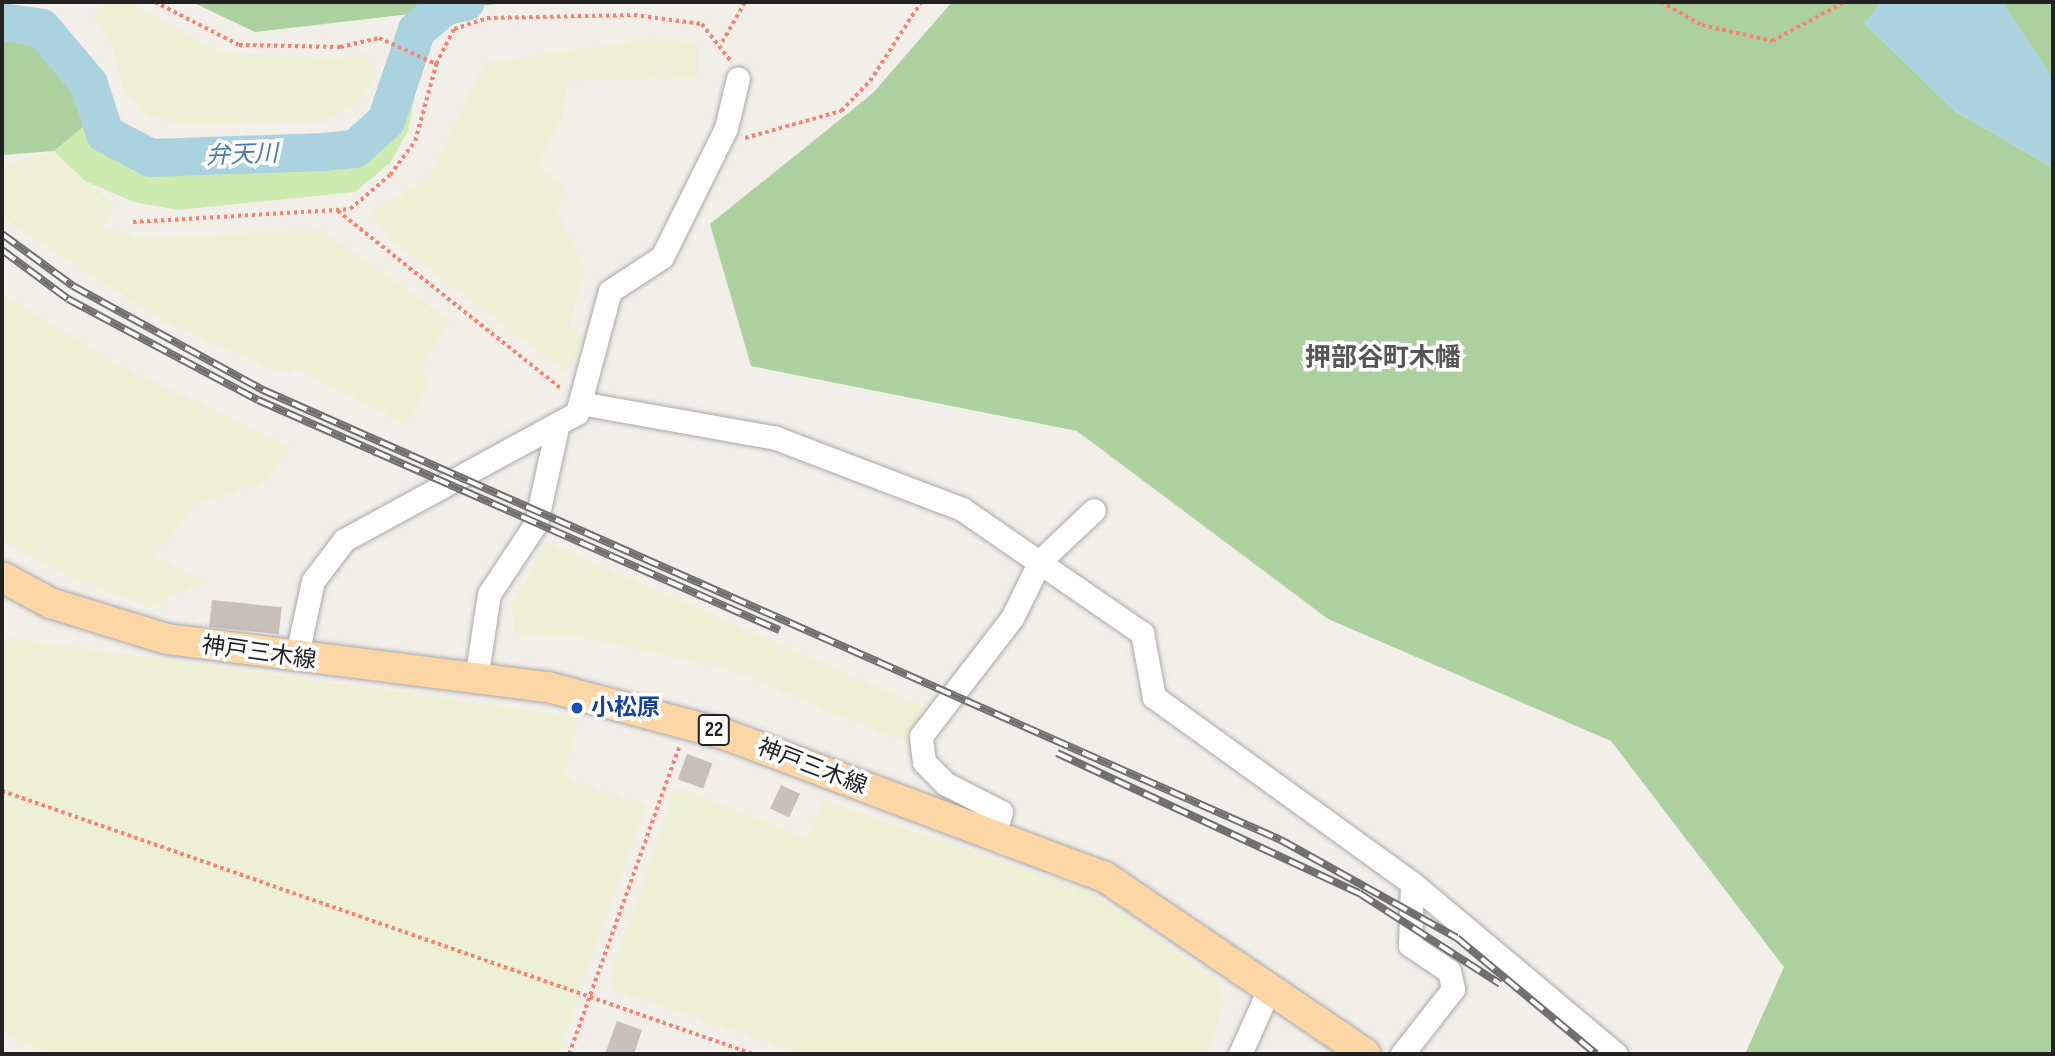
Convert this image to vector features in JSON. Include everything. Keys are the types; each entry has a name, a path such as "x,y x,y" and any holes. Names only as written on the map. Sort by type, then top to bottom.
{"main road":[{"name":"神戸三木線","path":"2,577 50,603 167,639 296,659 548,687 688,721 1105,877 1365,1054"}],"street":[{"path":"296,659 313,581 344,540 577,413 610,291 663,257 719,143 738,78"},
{"path":"580,403 776,438 962,509 1142,633 1154,697 1412,883 1616,1054"},
{"path":"476,679 489,594 536,523 558,423"},
{"path":"994,835 1001,812 946,784 924,762 921,736 1012,618 1040,561 1094,510"},
{"path":"1402,1054 1453,989 1449,971 1410,945 1412,883"},
{"path":"1240,1054 1269,989"}],"path":[{"path":"155,2 239,44 340,47 379,38 436,64"},
{"path":"722,42 746,2"},
{"path":"719,143 841,111 870,81 921,2"},
{"path":"1661,2 1702,25 1772,41 1844,2"},
{"path":"133,222 350,209 390,175 415,141 436,64 454,29 487,18 634,15 702,24 722,42 738,78"},
{"path":"337,209 580,403"},
{"path":"569,1054 688,721"},
{"path":"2,791 591,993 753,1054"}],"green space":[{"path":"108,2 129,2 220,52 336,59 365,53 378,72 358,103 325,122 172,123 144,114 123,90 113,48 92,14"},
{"path":"192,2 514,2 255,32"},
{"path":"952,2 1882,2 1865,24 1955,111 2053,168 2053,1054 1745,1054 1784,967 1611,741 1328,619 1077,431 751,366 710,224 873,93"},
{"path":"2002,2 2053,2 2053,78 2031,52"},
{"path":"2,36 33,36 76,80 89,122 54,151 2,155"},
{"path":"650,39 698,43 698,78 567,81 562,117 538,165 565,186 557,210 585,268 569,326 584,337 567,373 392,242 369,213 429,177 484,63"},
{"path":"411,62 421,64 408,131 390,163 355,192 178,210 134,202 85,181 54,151 89,122 106,149 172,172 318,165 369,148 392,125"},
{"path":"54,151 115,205 105,228 140,238 322,230 451,320 422,367 429,385 406,425 297,370 285,374 164,322 4,219 2,165"},
{"path":"2,293 114,362 291,447 266,482 195,505 154,557 205,581 150,608 67,576 2,541"},
{"path":"546,542 926,708 905,743 731,670 571,635 515,634 512,604"},
{"path":"2,637 579,717 564,777 647,805 558,1054 52,1054 2,1034"},
{"path":"676,786 807,838 824,800 1090,892 1217,980 1224,1001 1208,1054 802,1054 614,991 609,977"}],"water":[{"path":"1882,2 2002,2 2053,78 2053,168 1955,111 1864,23"}],"building":[{"path":"212,600 282,607 279,634 209,627"},
{"path":"687,754 712,763 703,789 678,779"},
{"path":"781,785 800,794 789,817 770,809"},
{"path":"617,1021 642,1030 634,1054 605,1054"}],"waterway":[{"name":"弁天川","path":"2,22 42,28 89,84 105,134 151,158 324,152 355,149 386,121 417,30 446,6 466,2"}],"railway":[{"path":"2,234 73,286 263,390 1281,840 1457,938 1596,1054"},
{"path":"2,250 68,299 258,400 779,630"},
{"path":"1057,753 1359,893 1500,984"}],"place":[{"name":"小松原","path":"577,708"}],"district":[{"name":"押部谷町木幡","path":"1383,359"}]}
